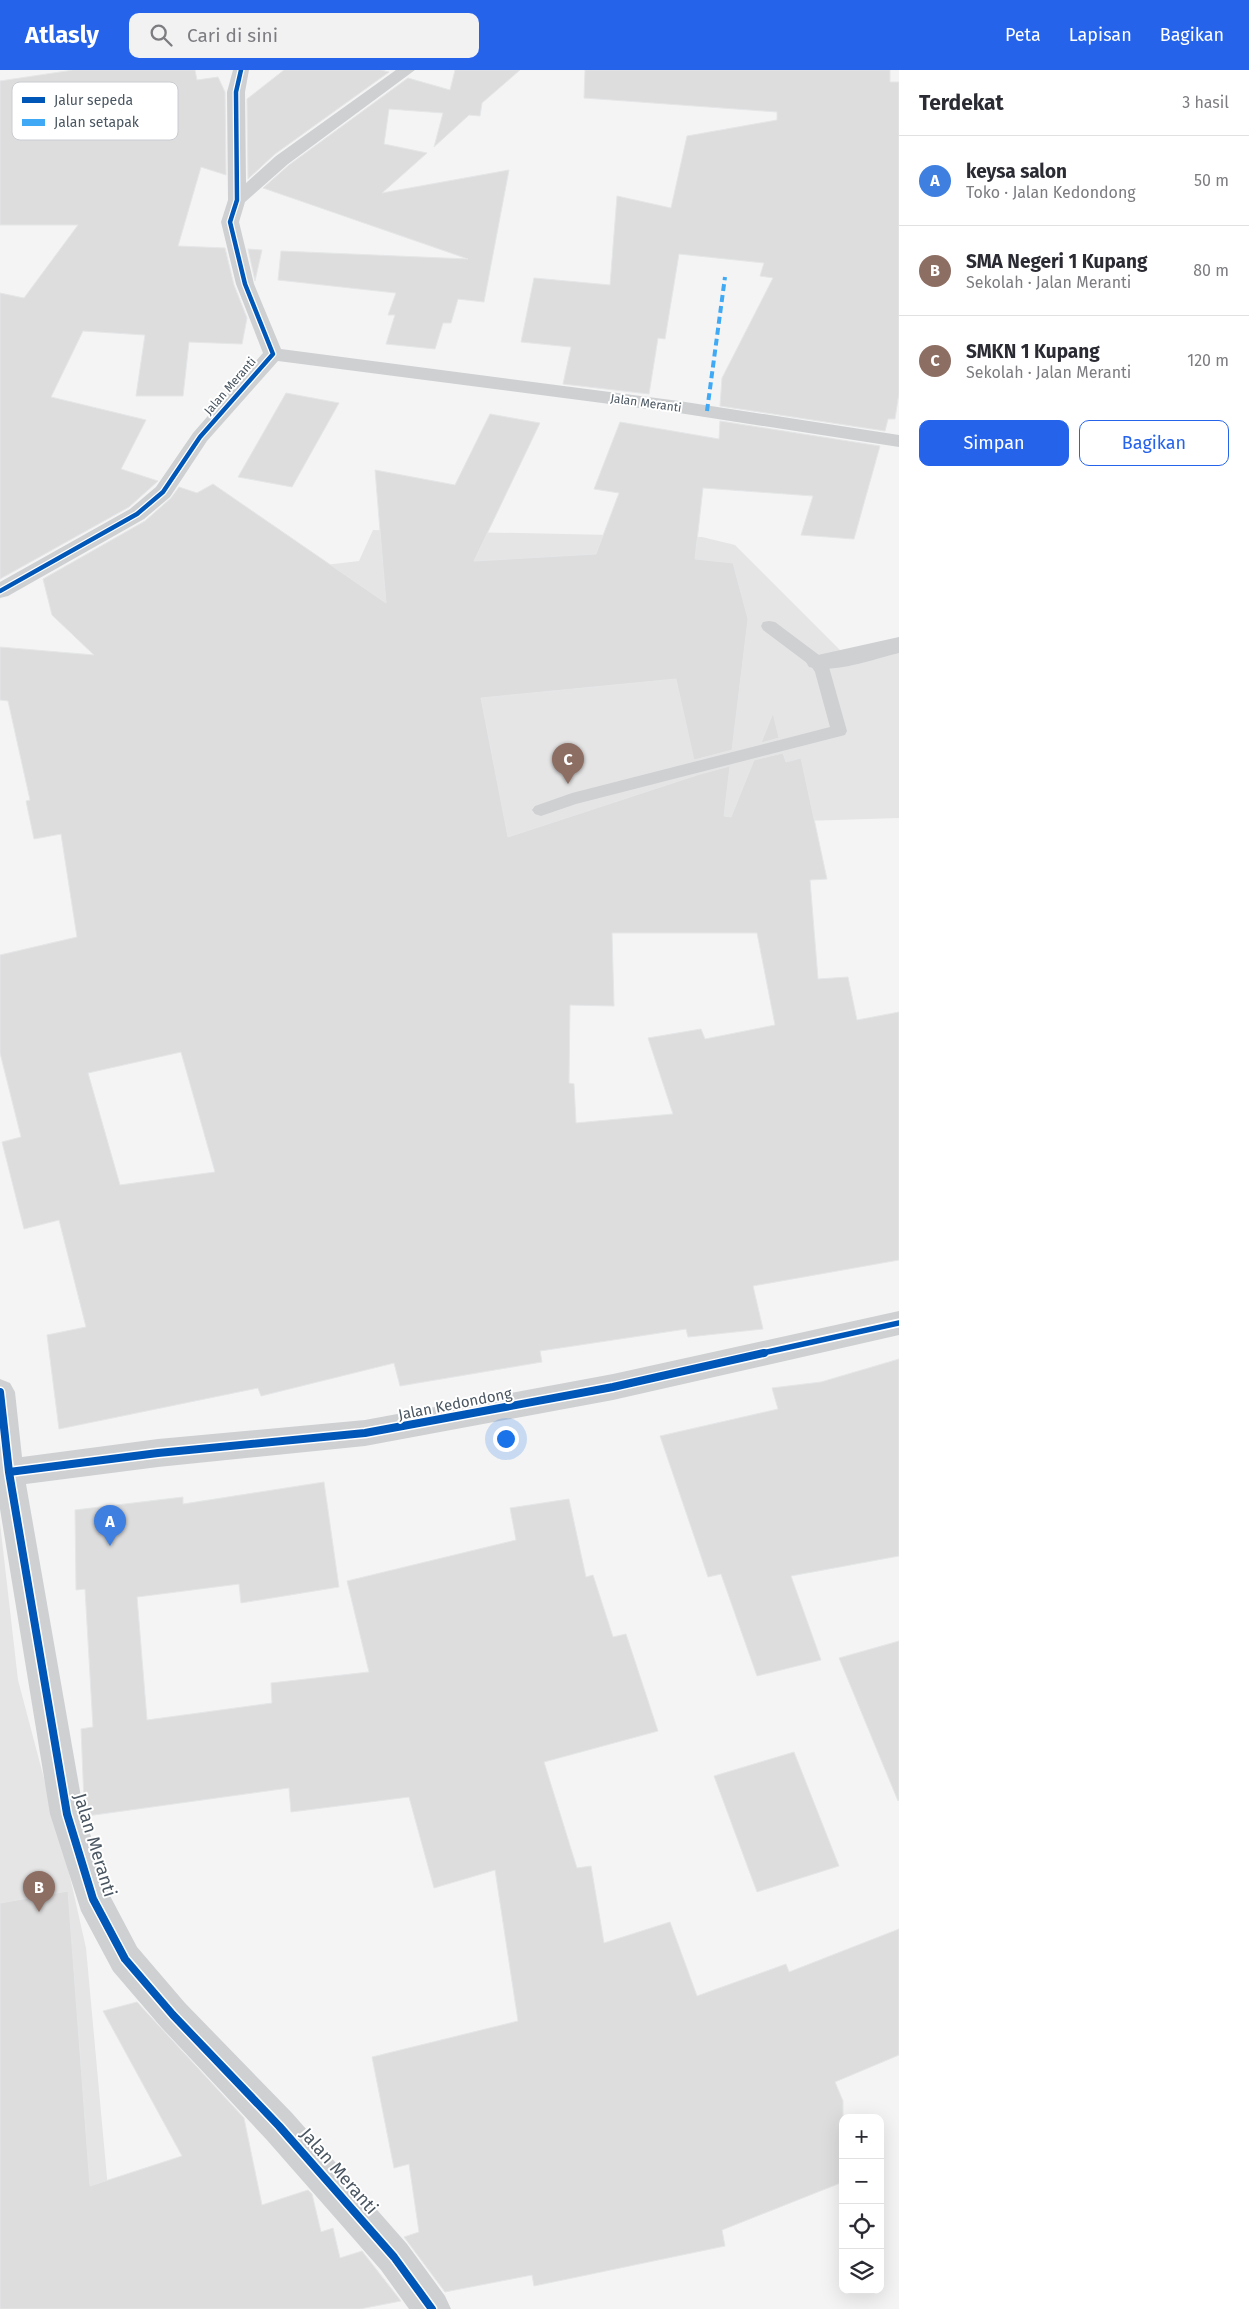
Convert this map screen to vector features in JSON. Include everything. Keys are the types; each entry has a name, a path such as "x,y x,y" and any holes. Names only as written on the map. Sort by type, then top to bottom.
{"street":[{"name":"Jalan Meranti","path":"241,70 236,92 237,200 230,222 245,284 273,354"},
{"path":"237,200 282,160 407,70"},
{"name":"Jalan Meranti","path":"273,354 679,407 899,441"},
{"name":"Jalan Meranti","path":"0,592 137,514 163,492 200,437 273,354"},
{"path":"817,662 832,661 899,645"},
{"name":"Jalan Kedondong","path":"9,1472 158,1452 365,1433 614,1387 899,1323"},
{"name":"Jalan Meranti","path":"0,1392 9,1472 67,1814 93,1899 125,1959 173,2015 279,2126 394,2257 432,2309"}],"lane":[{"path":"540,810 572,799 839,731 823,671 817,662 769,626"}],"shaded area":[{"path":"373,530 702,537 735,545 851,661 899,650 899,818 772,822 553,885 224,577 359,561"},
{"path":"0,1523 18,1680 70,1877 86,1948 119,2309 0,2309"}],"building":[{"path":"73,70 195,70 197,80 218,77 225,92 226,175 201,167 178,246 225,248 234,285 247,318 242,344 189,342 183,396 136,396 145,335 83,331 51,397 146,420 121,469 158,481 129,507 0,579 0,293 24,298 78,225 0,225 0,81"},
{"path":"284,70 381,70 389,72 275,154 248,179 247,99"},
{"path":"455,70 520,70 482,103 480,116 469,115 434,147 443,113 389,109 384,144 427,153 382,193 509,170 484,302 458,299 451,323 443,323 435,349 386,344 395,315 388,315 396,293 278,280 281,251 468,259 263,188 289,165 408,78 450,90"},
{"path":"585,70 890,70 890,82 899,82 899,393 895,419 888,419 885,431 720,406 722,378 773,278 760,276 764,263 679,254 665,339 658,338 649,394 563,384 571,347 521,342 534,278 610,285 617,196 671,208 687,136 777,120 777,112 584,98"},
{"path":"248,249 262,250 255,281"},
{"path":"286,393 339,403 292,487 238,477"},
{"path":"490,414 540,423 474,561 596,554 619,493 594,489 620,422 719,439 720,421 880,446 854,539 801,535 813,496 703,488 695,559 733,563 748,619 732,750 694,760 676,679 481,698 508,837 730,766 724,816 731,817 754,760 783,753 786,762 801,758 827,879 810,880 818,979 848,977 857,1020 899,1012 899,1260 753,1286 763,1329 688,1337 686,1329 540,1351 542,1362 400,1386 394,1363 261,1396 258,1388 59,1429 47,1335 86,1327 59,1220 24,1229 2,1142 21,1137 0,1053 0,955 77,937 61,834 34,839 26,801 30,800 8,701 0,700 0,647 94,655 52,615 43,579 145,521 171,498 179,487 197,493 213,484 386,603 375,470 455,485","holes":["612,933 757,933 775,1025 705,1039 701,1029 648,1038 673,1114 576,1123 574,1084 569,1083 570,1005 614,1006","181,1052 215,1172 120,1185 88,1073"]},
{"path":"773,713 779,738 761,743"},
{"path":"899,1359 899,1556 791,1576 821,1660 757,1676 721,1574 708,1577 660,1436 778,1409 772,1388 821,1382"},
{"path":"324,1482 339,1587 241,1603 239,1584 137,1597 147,1720 272,1703 271,1683 369,1672 347,1581 516,1540 510,1508 569,1499 586,1577 593,1575 613,1637 626,1634 658,1731 544,1762 577,1868 591,1866 604,1943 670,1922 697,1996 786,1964 789,1972 899,1929 899,2055 835,2082 843,2101 843,2114 839,2114 839,2184 722,2230 725,2246 534,2286 532,2275 445,2292 404,2237 419,2232 409,2164 394,2168 372,2057 518,2021 495,1870 434,1888 409,1797 291,1812 289,1788 87,1816 84,1802 81,1729 93,1727 85,1589 76,1590 75,1510 183,1497 183,1504"},
{"path":"899,1641 899,1800 898,1801 839,1658"},
{"path":"794,1752 839,1866 757,1892 714,1776"},
{"path":"68,1891 90,2186 182,2156 103,2011 137,2002 244,2118 262,2205 308,2190 312,2194 321,2232 333,2228 340,2258 362,2251 401,2301 360,2309 0,2309 0,1903"}],"marked path":[{"path":"707,411 725,277"}],"cycle path":[{"path":"0,591 137,514 163,492 200,437 273,354 245,284 230,222 237,200 236,92 241,70"},
{"path":"9,1472 158,1453 365,1433 613,1387 899,1323"},
{"path":"0,1392 9,1472 67,1814 93,1899 125,1959 173,2015 279,2126 394,2257 432,2309"}],"place":[{"name":"SMKN 1 Kupang","path":"568,784"},
{"name":"keysa salon","path":"110,1546"},
{"name":"SMA Negeri 1 Kupang","path":"39,1912"}]}
